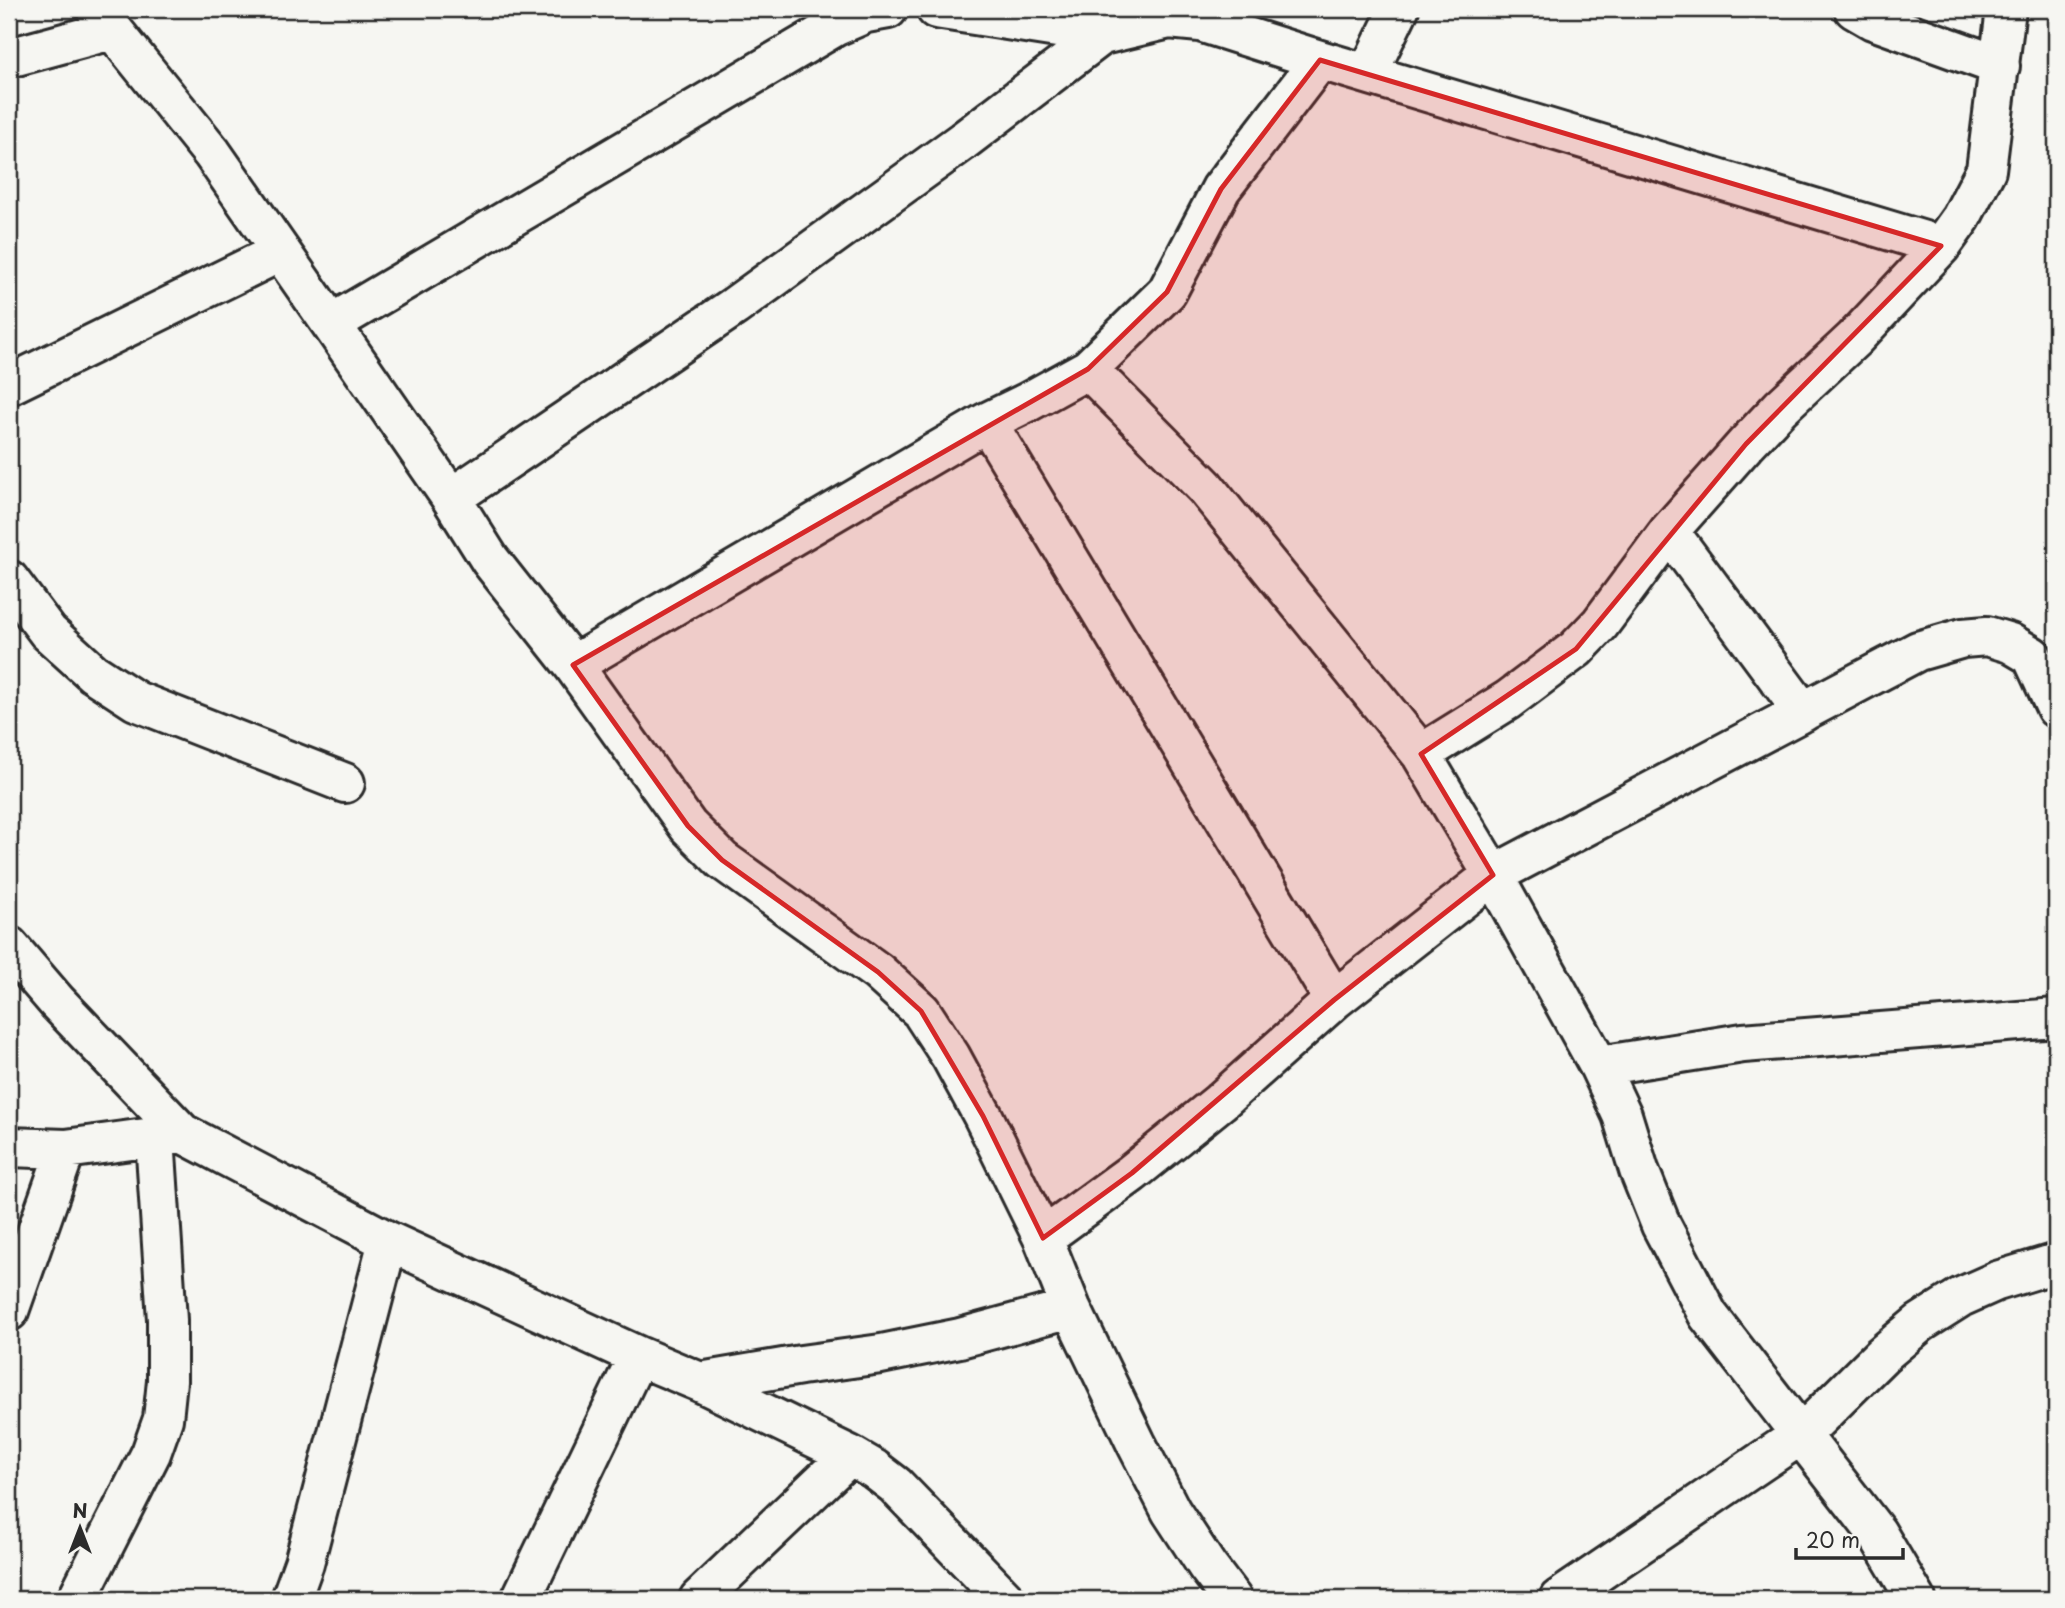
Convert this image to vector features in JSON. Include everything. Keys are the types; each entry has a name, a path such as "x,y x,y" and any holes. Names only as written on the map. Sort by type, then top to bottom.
{"street":[{"path":"331,324 836,26 866,13 888,9"},
{"path":"936,9 1102,35 1169,19 1200,22 1941,247"},
{"path":"1368,73 1399,9"},
{"path":"1854,9 1873,20 2000,66"},
{"path":"1422,754 1508,700 1576,649 1600,624 1670,531 1772,416 1854,339 1941,247 1961,218 1986,170 2006,9"},
{"path":"9,58 104,19 212,153 451,498 490,560 573,665 688,826 722,860 878,972 921,1011 951,1057 983,1116 1043,1238 1071,1308 1171,1511 1232,1599"},
{"path":"451,498 735,306 962,141 1102,35"},
{"path":"573,665 987,422 1088,369 1167,292 1221,189 1320,60"},
{"path":"9,385 280,252"},
{"path":"1088,369 1205,487 1422,754 1599,1066 1622,1115 1639,1170 1661,1225 1708,1315 1877,1533 1916,1599"},
{"path":"987,422 1334,1000"},
{"path":"1670,531 1803,712"},
{"path":"9,580 48,632 93,673 136,701 345,783"},
{"path":"1043,1238 1132,1173 1220,1102 1334,1000 1493,875 1918,650 1963,638 1987,636 2010,643 2032,656 2056,708"},
{"path":"9,946 169,1135 388,1241 700,1382 850,1455 895,1485 1005,1599"},
{"path":"1599,1066 1744,1043 2056,1018"},
{"path":"9,1147 66,1149 169,1135"},
{"path":"77,1599 151,1453 163,1419 167,1381 169,1135"},
{"path":"9,1311 66,1149"},
{"path":"290,1599 304,1563 388,1241"},
{"path":"1559,1599 1802,1434 1882,1355 1920,1323 1961,1297 1997,1281 2056,1263"},
{"path":"700,1382 881,1354 960,1338 1071,1308"},
{"path":"521,1599 638,1356"},
{"path":"699,1599 850,1455"}],"highlighted area":[{"path":"1320,60 1941,246 1746,444 1576,649 1421,754 1493,875 1334,1000 1132,1173 1043,1238 983,1116 921,1011 878,972 722,860 688,826 573,665 1088,369 1167,292 1221,189"}]}
